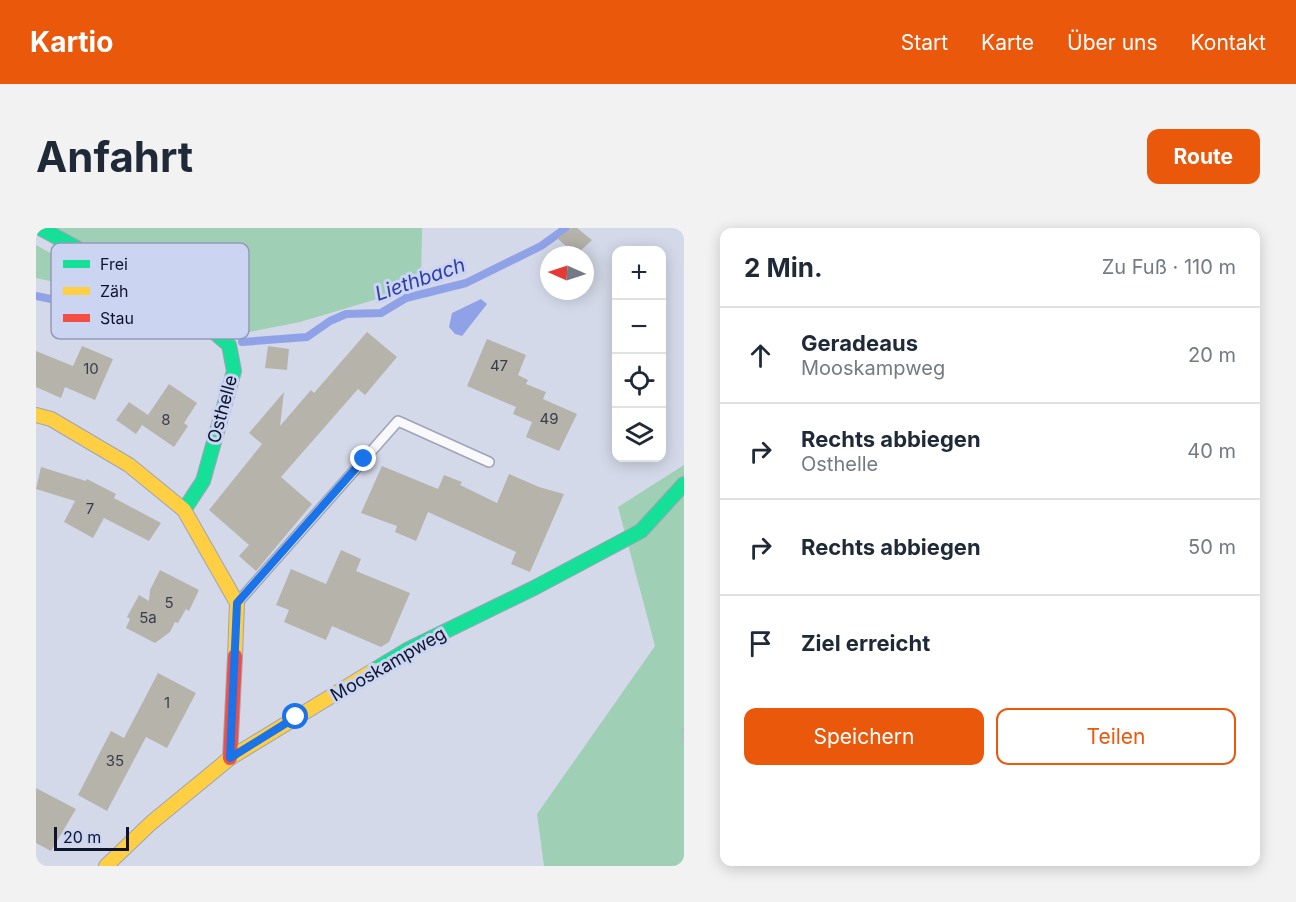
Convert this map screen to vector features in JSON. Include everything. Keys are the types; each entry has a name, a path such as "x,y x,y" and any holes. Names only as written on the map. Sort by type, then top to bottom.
{"street":[{"name":"Osthelle","path":"40,228 68,243"},
{"name":"Osthelle","path":"184,510 203,481 234,371 229,345 222,339"},
{"path":"36,415 51,419 129,465 184,510 237,603 230,758"},
{"name":"Mooskampweg","path":"105,866 151,823 230,758 407,650 534,588 641,531 684,484"}],"lane":[{"path":"237,603 398,421 489,462"}],"path":[{"path":"684,728 684,740"}],"green space":[{"path":"55,228 422,228 421,286 300,322 249,332 249,243 83,243"},
{"path":"36,245 51,253 51,281 36,278"},
{"path":"684,465 684,866 544,866 537,814 655,646 618,507"}],"water":[{"path":"481,299 487,304 462,336 455,334 449,327 452,313"}],"building":[{"path":"572,228 577,228 592,240 586,246 566,246 557,238"},
{"path":"367,332 397,357 365,395 358,389 281,477 312,504 256,571 239,556 249,545 209,510 262,444 249,433 284,392 280,426 311,390 314,393"},
{"path":"487,339 526,355 518,375 528,380 526,384 546,392 543,399 577,414 559,451 526,437 532,422 513,414 516,407 467,386"},
{"path":"82,346 113,359 95,400 65,387 61,398 36,387 36,351 73,366"},
{"path":"268,346 289,349 287,370 265,368"},
{"path":"169,384 197,403 184,423 188,426 174,447 142,425 136,434 116,420 129,402 148,415"},
{"path":"382,466 438,489 444,475 462,482 460,485 497,503 509,474 539,487 564,494 530,572 511,564 516,552 428,512 416,541 395,532 397,526 361,513"},
{"path":"41,467 86,481 87,479 116,494 114,498 161,523 149,541 104,518 93,538 64,522 75,501 36,489"},
{"path":"341,550 361,559 356,571 410,593 389,642 381,647 332,626 326,640 284,622 289,610 276,605 291,569 326,584"},
{"path":"160,570 199,590 189,611 186,609 170,632 155,643 126,628 130,619 127,617 139,595 149,601 150,590"},
{"path":"158,673 196,693 167,748 146,737 107,811 78,795 111,731 124,738"},
{"path":"36,788 76,809 51,851 36,843"}],"waterway":[{"name":"Liethbach","path":"242,342 307,337 330,321 346,314 381,313 406,298 466,283 541,246 566,228"},
{"name":"Liethbach","path":"36,296 51,299"}],"traffic: fast":[{"path":"40,228 68,243"},
{"path":"184,510 203,481 234,371 229,345 222,339"},
{"path":"374,670 407,650 534,588 641,531 684,484"}],"traffic: slow":[{"path":"36,415 51,419 129,465 184,510 237,603 235,656"},
{"path":"106,866 151,823 230,758 374,670"}],"traffic: jam":[{"path":"230,758 235,656"}],"route":[{"path":"296,717 230,758 237,603 364,459"}]}
